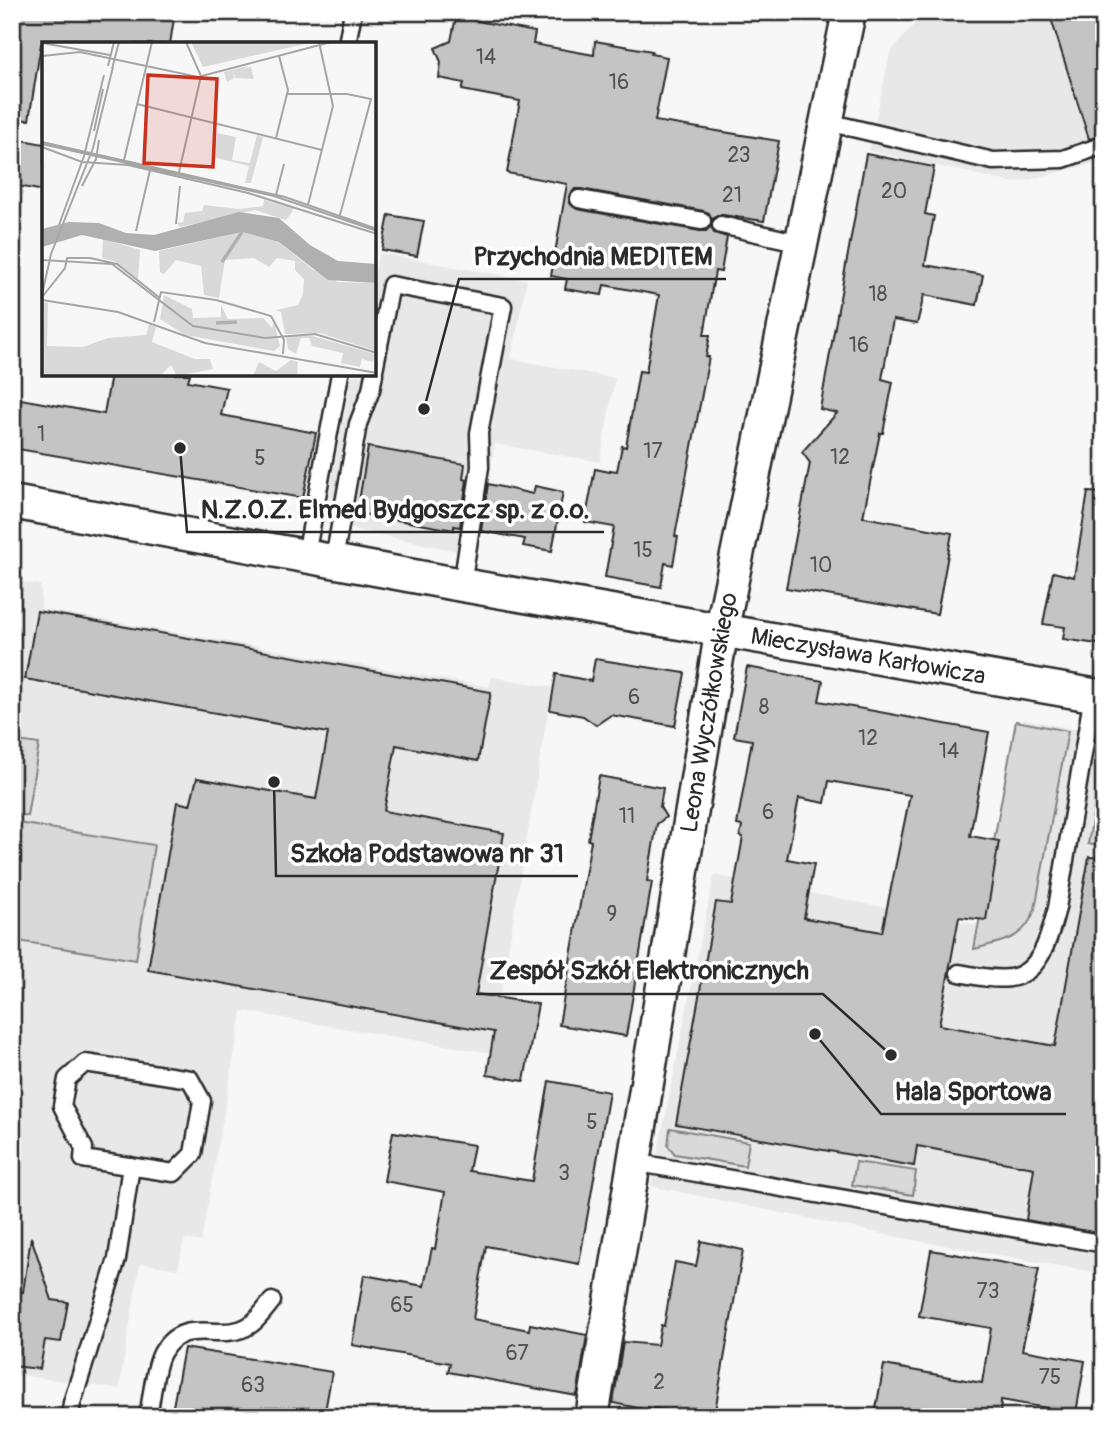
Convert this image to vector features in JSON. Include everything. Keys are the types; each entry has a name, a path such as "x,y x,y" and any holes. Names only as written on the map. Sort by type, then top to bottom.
{"street":[{"name":"Leona Wyczółkowskiego","path":"592,1417 722,628 849,12"},
{"name":"Mieczysława Karłowicza","path":"12,502 462,585 722,628 1098,696"}],"lane":[{"path":"347,42 353,12"},
{"path":"827,122 993,161 1063,159 1104,145"},
{"path":"579,200 702,221"},
{"path":"721,225 801,243"},
{"path":"376,362 391,285 503,306 480,433 480,467 462,585"},
{"path":"320,558 340,376"},
{"path":"320,558 373,376"},
{"path":"959,974 1011,978 1024,972 1037,960 1049,940 1098,696"},
{"path":"85,1063 190,1079 202,1101 193,1154 174,1172 131,1166 83,1159 84,1148 62,1106 67,1079 85,1063"},
{"path":"633,1162 1099,1243"},
{"path":"70,1417 117,1259 131,1166"},
{"path":"148,1417 161,1353 173,1340 189,1330 230,1332 250,1325 272,1301"}],"shaded area":[{"path":"927,12 1104,12 1104,161 1015,183 869,151 890,53"},
{"path":"379,253 527,280 511,359 615,378 600,462 495,444 475,555 324,523 352,376 376,376 376,267"},
{"path":"12,580 41,585 41,609 489,687 491,677 552,687 491,1053 242,1011 201,1242 184,1239 178,1269 140,1263 119,1389 12,1374"},
{"path":"1024,719 1104,735 1104,1274 903,1238 651,1186 714,875 979,925"},
{"path":"1016,721 1068,731 1031,919 1012,938 974,949"},
{"path":"12,740 39,744 27,816 12,813"},
{"path":"1104,754 1104,847 1088,844"},
{"path":"12,822 154,845 136,960 12,940"},
{"path":"670,1128 749,1142 745,1166 675,1154 668,1146"},
{"path":"856,1162 916,1171 913,1195 852,1185"}],"building":[{"path":"12,12 175,12 170,42 42,42 29,120 12,119"},
{"path":"1049,12 1104,12 1104,135 1089,139"},
{"path":"456,17 535,32 533,44 594,55 595,41 652,51 651,54 667,57 655,121 779,141 764,221 723,215 717,215 712,220 709,213 704,211 581,189 575,189 569,196 569,203 577,209 700,231 706,231 711,226 714,233 727,237 721,272 715,271 704,335 710,335 706,357 709,357 675,536 678,537 673,565 665,563 661,587 605,577 614,527 585,522 595,469 617,471 622,446 626,447 639,371 646,372 659,295 604,285 602,295 565,289 567,279 551,276 567,184 507,173 520,101 462,90 464,83 439,78 441,62 435,48 451,41"},
{"path":"12,138 42,144 42,191 12,185"},
{"path":"866,154 934,167 925,214 934,216 925,265 983,275 977,305 924,295 917,324 893,320 882,379 893,382 863,517 952,533 937,614 786,588 810,463 802,452 837,413 820,409"},
{"path":"389,215 424,221 417,256 382,250"},
{"path":"111,376 189,376 188,381 227,388 221,415 316,433 303,498 12,448 12,411 21,399 104,414"},
{"path":"368,447 465,464 463,479 467,480 460,527 454,526 454,530 357,513"},
{"path":"488,484 533,494 535,486 563,492 552,551 523,546 525,539 481,531"},
{"path":"1088,492 1104,493 1104,645 1063,639 1065,627 1043,624 1053,572 1074,577"},
{"path":"37,611 491,692 478,761 396,745 384,811 504,833 476,994 538,1004 524,1081 487,1075 494,1032 148,970 177,802 190,805 197,778 316,799 328,733 25,679"},
{"path":"595,659 685,673 675,726 611,715 596,725 583,716 550,710 556,674 591,681"},
{"path":"747,667 823,681 819,701 989,732 970,836 999,841 986,920 959,917 939,1025 1055,1046 1089,857 1104,858 1104,1234 1026,1220 1034,1168 917,1146 914,1166 676,1124 716,902 731,904 743,837 740,836 742,826 737,825 752,740 734,737","holes":["829,781 910,795 882,932 804,918 814,864 787,859 799,798 825,803"]},
{"path":"599,776 663,788 660,807 666,817 657,824 647,881 652,882 626,1036 559,1025 591,841 588,840"},
{"path":"549,1081 609,1092 579,1264 486,1246 473,1319 529,1330 530,1324 587,1335 577,1396 448,1372 450,1363 352,1345 364,1275 424,1286 432,1248 435,1249 445,1192 384,1181 393,1132 474,1145 469,1171 532,1181"},
{"path":"31,1237 52,1300 68,1302 61,1342 45,1340 40,1369 12,1366 12,1290 23,1292"},
{"path":"701,1241 743,1250 714,1417 648,1407 648,1410 613,1403 623,1342 657,1345 661,1325 664,1326 675,1262 696,1266"},
{"path":"931,1250 1039,1269 1022,1350 1085,1361 1076,1413 1001,1400 1000,1417 892,1417 875,1414 884,1365 982,1383 991,1328 919,1316"},
{"path":"184,1348 332,1372 324,1417 171,1417"}],"place":[{"name":"Przychodnia MEDITEM","path":"424,409"},
{"name":"N.Z.O.Z. Elmed Bydgoszcz sp. z o.o.","path":"180,448"},
{"name":"Szkoła Podstawowa nr 31","path":"274,782"},
{"name":"Hala Sportowa","path":"815,1034"},
{"name":"Zespół Szkół Elektronicznych","path":"891,1055"}]}
